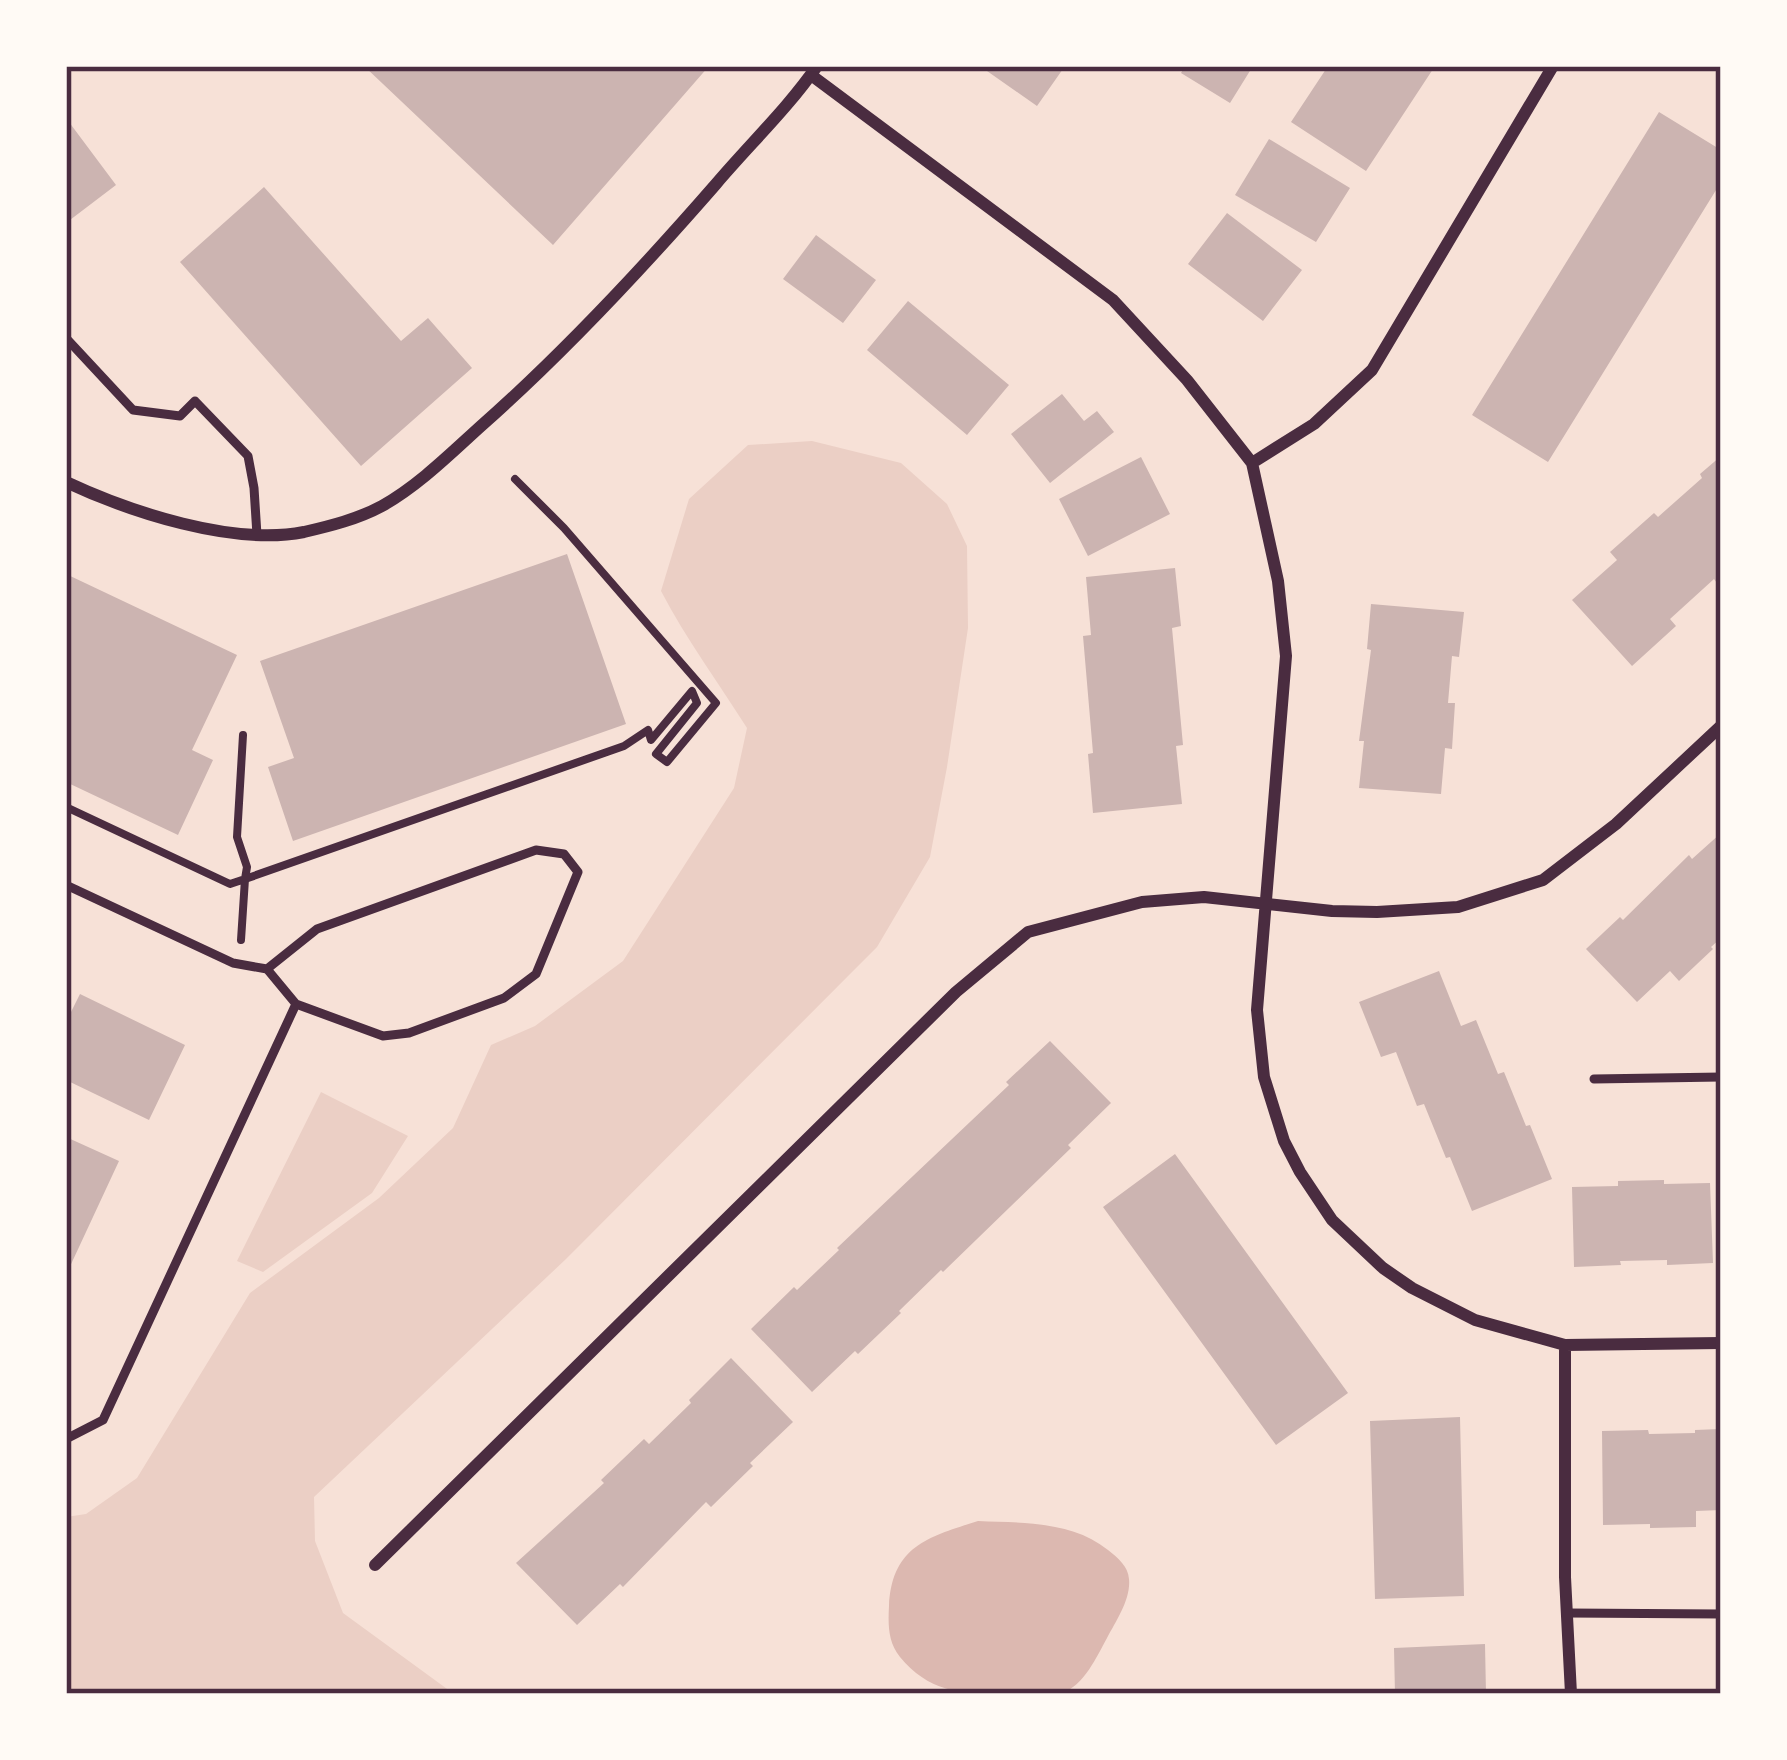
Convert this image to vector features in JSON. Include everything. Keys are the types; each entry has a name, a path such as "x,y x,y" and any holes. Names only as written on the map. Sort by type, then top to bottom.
{"street":[{"path":"1252,463 1314,424 1372,370 1552,66"},
{"path":"66,482 184,524 242,535 300,533 356,518 383,505 427,474 538,376 649,262 814,70 1114,300 1187,380 1252,463 1278,580 1286,656 1257,1010 1264,1076 1284,1141 1332,1220 1383,1268 1475,1320 1565,1346 1721,1343"},
{"path":"375,1565 942,1006 1028,932 1142,902 1204,897 1333,911 1458,907 1543,880 1616,824 1721,726"},
{"path":"1565,1346 1571,1694"}],"lane":[{"path":"66,338 134,410 180,416 195,400 248,456 257,535"},
{"path":"66,885 233,963 267,969 296,1004 383,1036 410,1034 504,998 536,974 578,872 564,854 536,850 317,928 267,969"},
{"path":"66,1439 104,1420 296,1004"},
{"path":"1594,1078 1719,1076"},
{"path":"1567,1613 1721,1614"}],"path":[{"path":"66,807 230,884 624,746 648,730 651,740 692,692 697,704 656,754 667,762 716,703 564,528 515,479"},
{"path":"241,940 248,867 237,837 243,735"}],"shaded area":[{"path":"812,441 901,463 947,504 967,546 968,628 930,857 877,947 566,1259 314,1497 315,1541 343,1613 454,1694 66,1694 66,1517 86,1514 137,1478 250,1293 379,1198 453,1128 491,1045 535,1026 623,961 734,788 747,728 661,591 689,499 748,445"},
{"path":"321,1092 408,1136 372,1193 263,1272 237,1261"},
{"path":"978,1521 1046,1525 1079,1534 1108,1550 1127,1570 1129,1587 1122,1610 1089,1670 1070,1689 1049,1695 957,1691 927,1681 896,1651 889,1613 892,1586 905,1557 929,1539"}],"building":[{"path":"364,66 709,66 553,245"},
{"path":"991,66 1065,66 1037,106 987,71"},
{"path":"1185,66 1253,66 1230,103 1181,73"},
{"path":"1328,66 1435,66 1366,171 1291,122"},
{"path":"1659,112 1721,150 1721,182 1548,462 1472,415"},
{"path":"66,118 116,185 66,223"},
{"path":"1269,139 1350,188 1316,242 1235,195"},
{"path":"264,187 401,341 428,318 472,368 361,466 180,262"},
{"path":"1227,213 1302,270 1263,321 1188,264"},
{"path":"816,235 876,280 843,323 783,279"},
{"path":"908,301 1009,385 967,435 867,350"},
{"path":"1062,394 1084,421 1097,411 1114,432 1050,483 1011,434"},
{"path":"1721,456 1721,580 1714,579 1670,619 1676,626 1632,666 1572,600 1617,560 1610,552 1654,513 1658,517"},
{"path":"1141,457 1170,514 1088,556 1059,499"},
{"path":"567,554 626,724 293,841 268,767 294,758 260,661"},
{"path":"1175,568 1181,626 1172,628 1183,745 1176,746 1182,804 1093,813 1083,636 1091,635 1086,577"},
{"path":"66,574 237,655 192,750 213,760 178,835 66,782"},
{"path":"1371,604 1464,612 1459,657 1452,656 1448,703 1455,703 1452,749 1445,748 1441,794 1359,788"},
{"path":"1721,833 1721,938 1679,981 1670,971 1637,1002 1586,949 1689,855 1692,859"},
{"path":"1439,971 1461,1026 1476,1020 1552,1179 1472,1211 1424,1104 1417,1106 1396,1052 1381,1057 1359,1002"},
{"path":"80,994 185,1045 149,1120 66,1080 66,1022"},
{"path":"1050,1041 1111,1103 901,1313 812,1392 751,1329 839,1250"},
{"path":"66,1137 119,1161 66,1275"},
{"path":"1175,1154 1348,1393 1276,1445 1103,1207"},
{"path":"1664,1180 1664,1184 1710,1183 1713,1263 1620,1261 1621,1265 1574,1267 1572,1187"},
{"path":"731,1358 793,1422 711,1507 706,1502 623,1587 620,1584 577,1625 516,1563 604,1483 601,1480 644,1439 649,1444"},
{"path":"1460,1417 1464,1596 1375,1599 1370,1421"},
{"path":"1721,1429 1721,1510 1696,1511 1696,1527 1603,1525 1602,1431 1648,1430 1649,1434"},
{"path":"1485,1644 1486,1694 1395,1694 1394,1648"}]}
